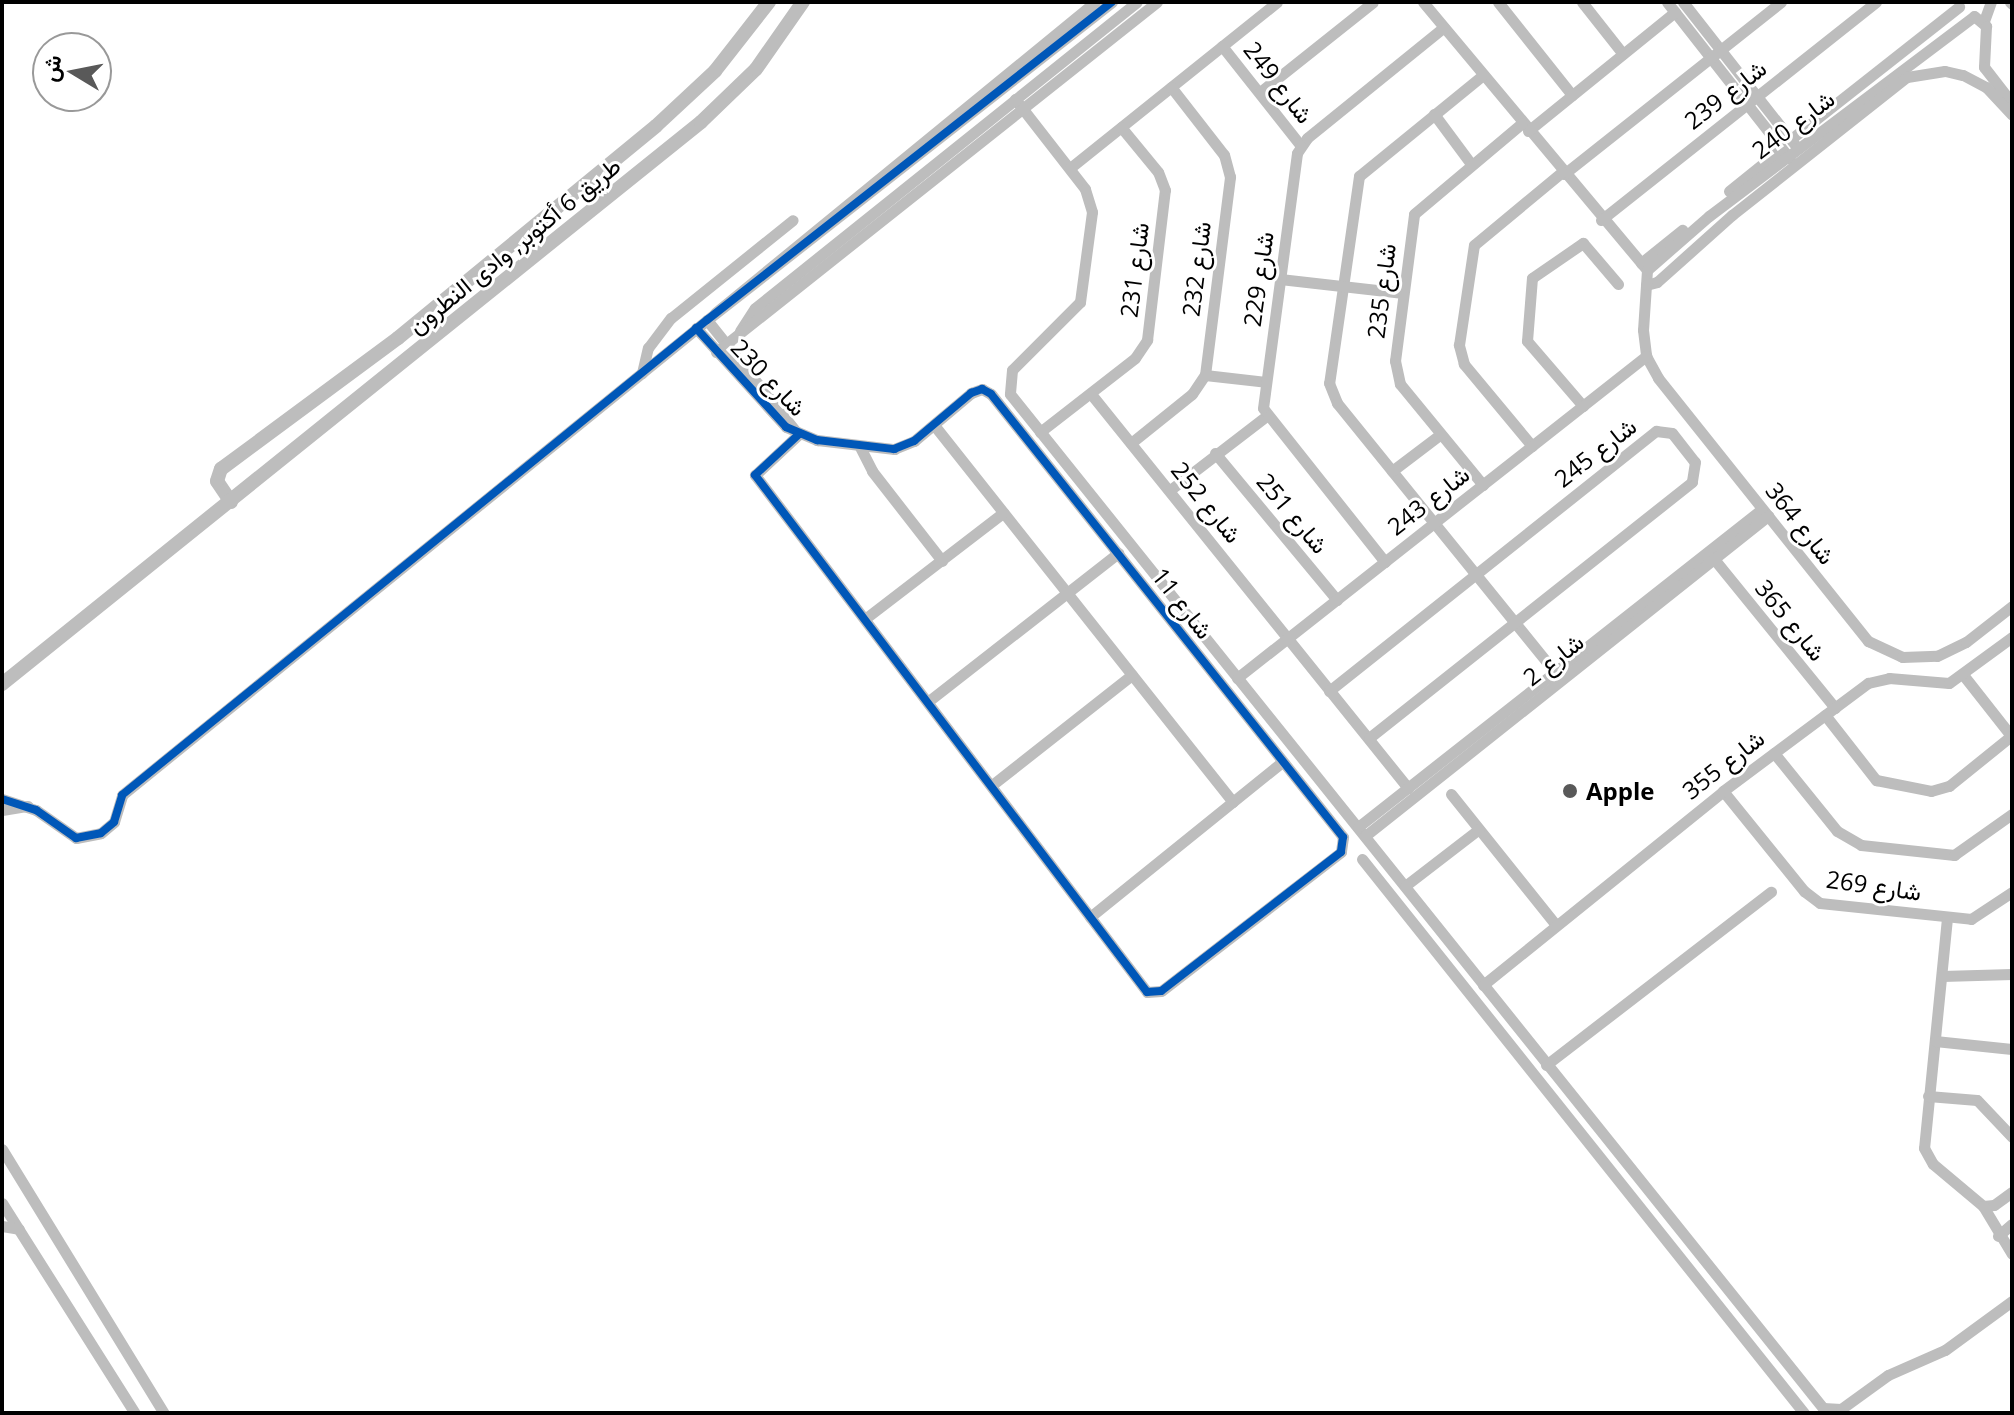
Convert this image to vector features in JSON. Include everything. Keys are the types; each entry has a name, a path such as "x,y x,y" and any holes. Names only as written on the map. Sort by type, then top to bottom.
{"street":[{"name":"طريق 6 أكتوبر, وادى النطرون","path":"231,502 217,481 221,469 307,401 398,338 656,126 715,71 769,2"},
{"name":"طريق 6 أكتوبر, وادى النطرون","path":"2,684 701,122 756,69 803,2"},
{"path":"819,229 1095,2"},
{"path":"2,799 28,806 76,838 101,833 114,822 122,795 711,317 724,300 1112,2"},
{"path":"721,347 1018,104 1137,2"},
{"path":"1018,104 1157,2"},
{"path":"1018,104 1070,168 1277,2"},
{"path":"1260,92 1373,2"},
{"path":"1423,2 1601,220 1644,266 1646,356"},
{"path":"1498,2 1572,95"},
{"path":"1582,2 1623,54"},
{"path":"1532,446 1464,364 1459,345 1477,241 1781,2"},
{"name":"شارع 239","path":"1601,220 1876,2"},
{"path":"1976,19 1991,2"},
{"path":"1674,5 1721,50 1795,166"},
{"path":"1674,5 1710,58 1806,157"},
{"name":"شارع 235","path":"1483,485 1397,377 1403,293 1414,214 1471,164 1572,95 1623,54 1674,5"},
{"path":"1794,143 1957,5 1976,19 1984,67 2012,103"},
{"name":"شارع 240","path":"1644,266 1794,143 1976,19"},
{"path":"1301,146 1444,27"},
{"name":"شارع 249","path":"1222,46 1301,146"},
{"path":"1646,285 1657,282 1806,157 1916,74 1945,71 1974,79 2012,115"},
{"path":"1483,75 1359,176 1330,390 1555,672"},
{"name":"شارع 232","path":"1171,87 1230,169 1205,375"},
{"path":"1434,114 1471,164"},
{"name":"شارع 231","path":"1040,432 1135,358 1147,340 1165,197 1161,177 1121,127"},
{"name":"شارع 229","path":"1265,417 1266,382 1301,146"},
{"name":"شارع 11","path":"1070,168 1092,204 1080,302 1012,370 1010,394 1362,831 1820,1410"},
{"path":"642,373 648,348 671,318 793,220"},
{"path":"1583,406 1527,341 1532,278 1583,243 1618,284"},
{"path":"1280,279 1403,293"},
{"name":"شارع 230","path":"711,317 721,347"},
{"name":"شارع 230","path":"696,328 721,347 798,435 860,447 905,446 971,393 982,389 991,394"},
{"name":"شارع 243","path":"1237,678 1646,356"},
{"name":"شارع 364","path":"1646,356 1765,513 1868,641 1902,657 1920,658"},
{"path":"1131,443 1192,394 1205,375 1266,382"},
{"name":"شارع 11","path":"991,394 1343,837 1337,855 1156,993 1143,988 1090,917"},
{"name":"شارع 252","path":"1091,394 1408,788"},
{"path":"1170,490 1265,417 1385,562"},
{"path":"934,425 1233,802"},
{"name":"شارع 245","path":"1329,691 1656,431 1672,433 1695,462 1692,482 1369,738"},
{"path":"1392,471 1441,434"},
{"path":"798,435 755,475 930,700 1090,917 1282,762"},
{"path":"860,447 872,471 942,561"},
{"name":"شارع 251","path":"1215,453 1337,600"},
{"path":"866,618 1003,513"},
{"name":"شارع 2","path":"1362,831 1408,788 1555,672 1571,666 1714,559 1765,513"},
{"name":"شارع 2","path":"1362,831 1765,513"},
{"path":"930,700 1118,553"},
{"name":"شارع 365","path":"1714,559 1830,711 1876,780 1931,791 1949,786 2011,736"},
{"path":"1920,682 1920,658 1952,651 2012,606"},
{"name":"شارع 355","path":"1483,985 1723,791 1874,680 1941,685 1964,676 2012,637"},
{"path":"992,785 1132,675"},
{"path":"1964,676 2011,736"},
{"path":"1774,753 1837,831 1861,845 1954,855 2012,814"},
{"name":"شارع 269","path":"1723,791 1815,901 1947,918 1976,918 2012,892"},
{"path":"1451,794 1556,925"},
{"path":"2,810 28,806"},
{"path":"1405,886 1479,829"},
{"path":"1362,859 1804,1413"},
{"path":"1546,1065 1771,892"},
{"path":"1947,918 1924,1133 1928,1159 1983,1206 1998,1236 2012,1254"},
{"path":"1942,976 2012,974"},
{"path":"1935,1041 2012,1049"},
{"path":"1928,1096 1977,1100 2012,1137"},
{"path":"2,1149 164,1413"},
{"path":"1983,1206 1994,1205 2012,1192"},
{"path":"2,1203 135,1413"},
{"path":"1998,1236 2012,1224"},
{"path":"2,1226 19,1229"},
{"path":"1820,1410 1841,1409 1888,1375 1937,1355 2012,1301"}],"cycle path":[{"path":"2,799 36,810 76,838 101,833 114,822 122,795 707,320 1112,2"},
{"path":"696,328 786,427 817,440 894,449 914,441 971,393 982,389 991,394 1343,837 1341,852 1161,991 1147,992 755,475 798,435"}],"place":[{"name":"Apple","path":"1570,791"}]}
